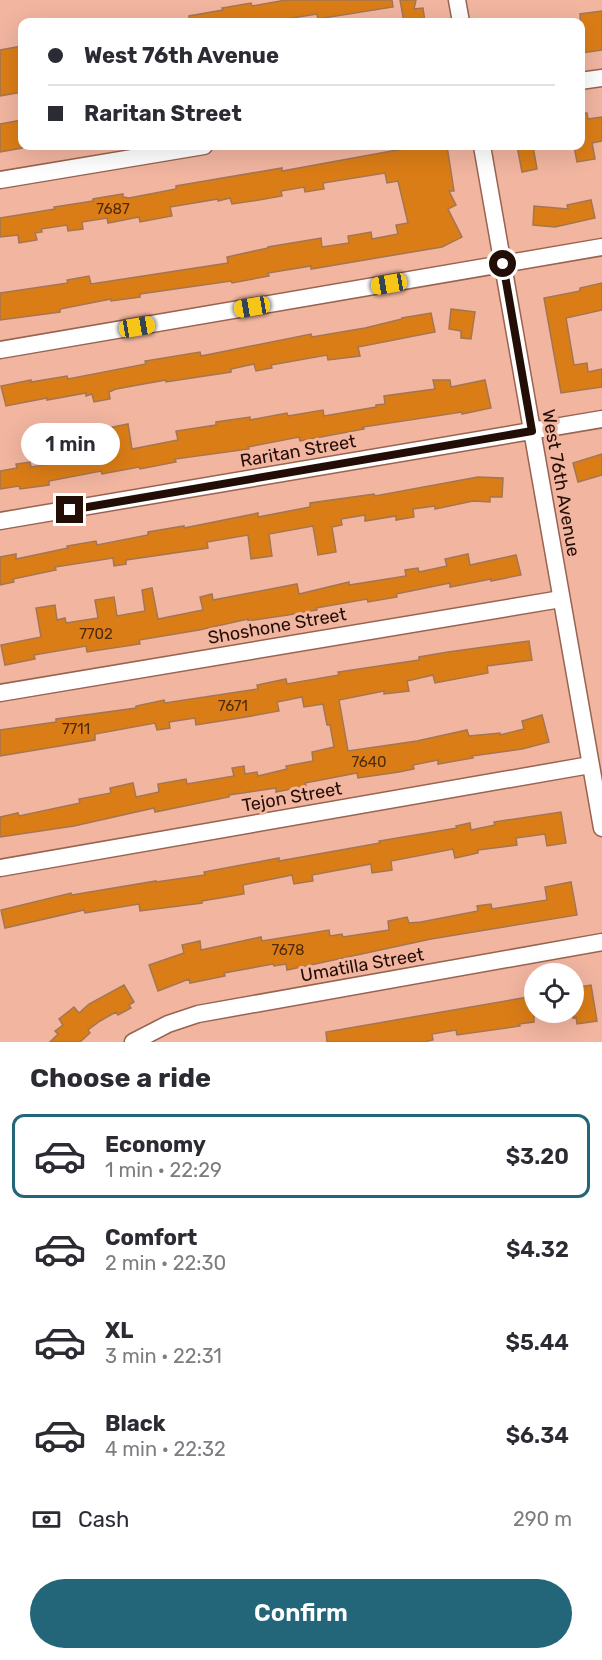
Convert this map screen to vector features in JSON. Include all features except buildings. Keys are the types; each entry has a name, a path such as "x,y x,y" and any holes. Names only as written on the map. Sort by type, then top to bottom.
{"street":[{"path":"457,0 460,18"},
{"path":"585,80 602,78"},
{"path":"0,180 180,150"},
{"name":"West 76th Avenue","path":"483,150 602,828"},
{"path":"0,350 602,247"},
{"name":"Raritan Street","path":"0,521 602,418"},
{"name":"Shoshone Street","path":"0,693 561,599"},
{"name":"Tejon Street","path":"0,868 590,765"},
{"name":"Umatilla Street","path":"133,1042 152,1031 198,1014 602,942"}],"route":[{"path":"70,510 532,431 503,264"}]}
